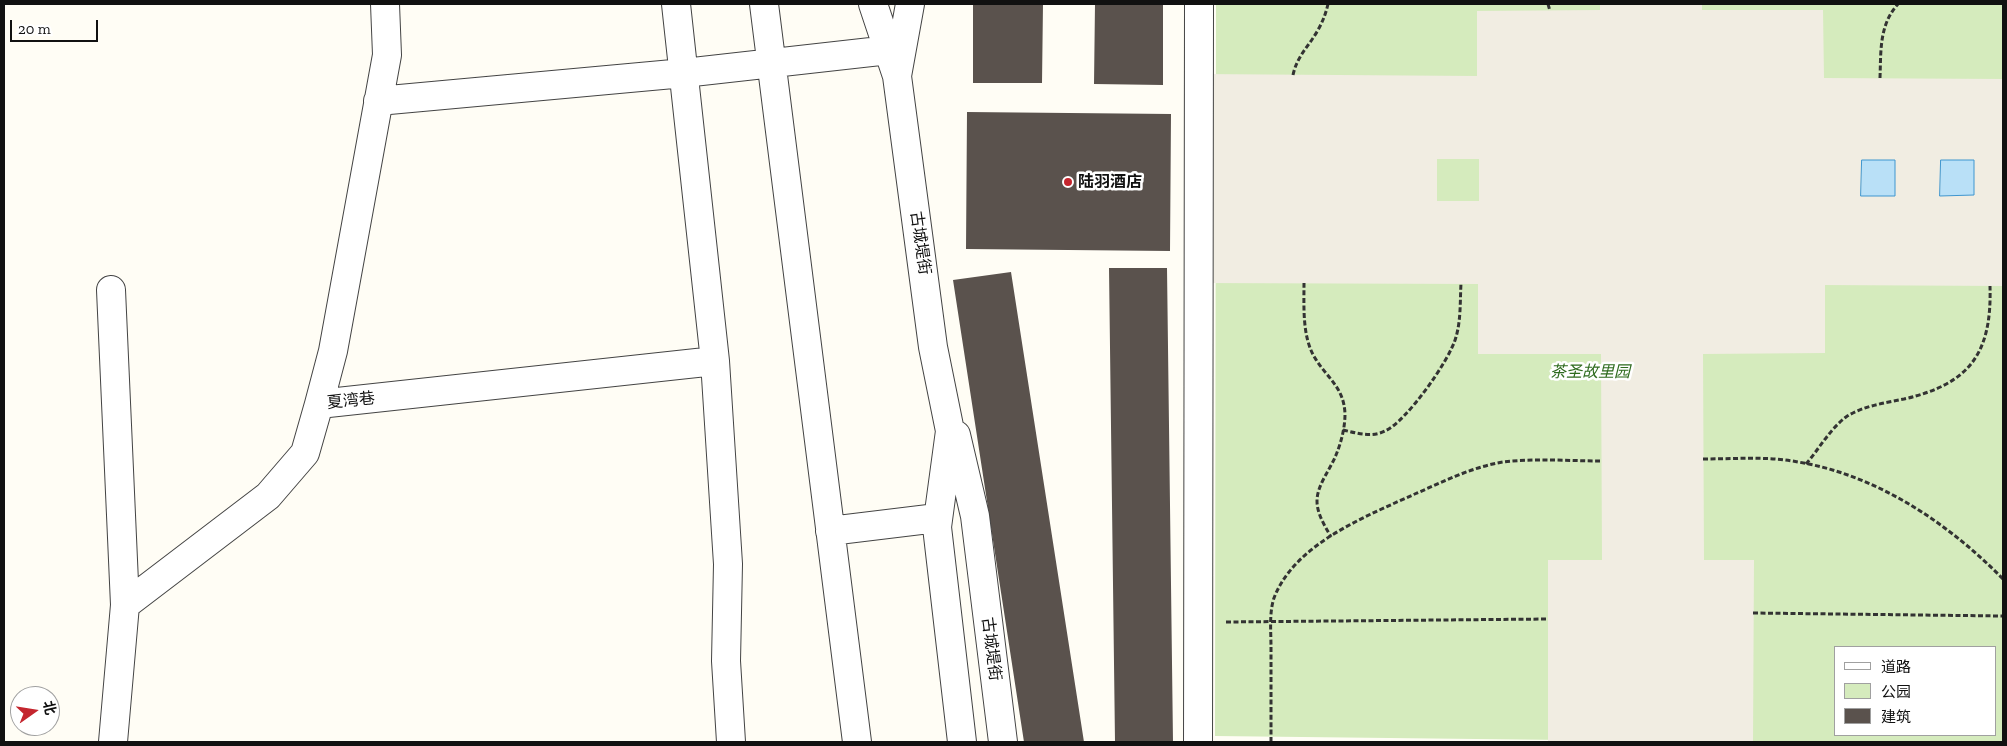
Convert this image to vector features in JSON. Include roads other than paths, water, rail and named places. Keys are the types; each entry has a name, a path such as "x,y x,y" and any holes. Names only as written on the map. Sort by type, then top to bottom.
{"lane":[{"path":"319,404 333,351 387,55 381,4"},
{"path":"676,4 715,361 728,564 726,662 731,742"},
{"path":"764,4 857,742"},
{"name":"古城堤街","path":"874,4 898,76 933,347 950,431 937,518 938,542 962,742"},
{"name":"古城堤街","path":"898,76 910,4"},
{"path":"1198,742 1199,4"},
{"path":"378,101 684,74 889,50"},
{"path":"111,290 125,605 113,742"},
{"name":"夏湾巷","path":"125,605 268,496 306,453 319,404 715,361"},
{"name":"古城堤街","path":"947,410 956,432 975,516 1003,742"},
{"path":"830,531 937,518"}],"water":[{"path":"1862,160 1895,160 1895,196 1861,196"},
{"path":"1941,160 1974,160 1974,195 1940,196"}],"place":[{"name":"陆羽酒店","path":"1068,182"}],"park label":[{"name":"茶圣故里园","path":"1590,372"}]}
